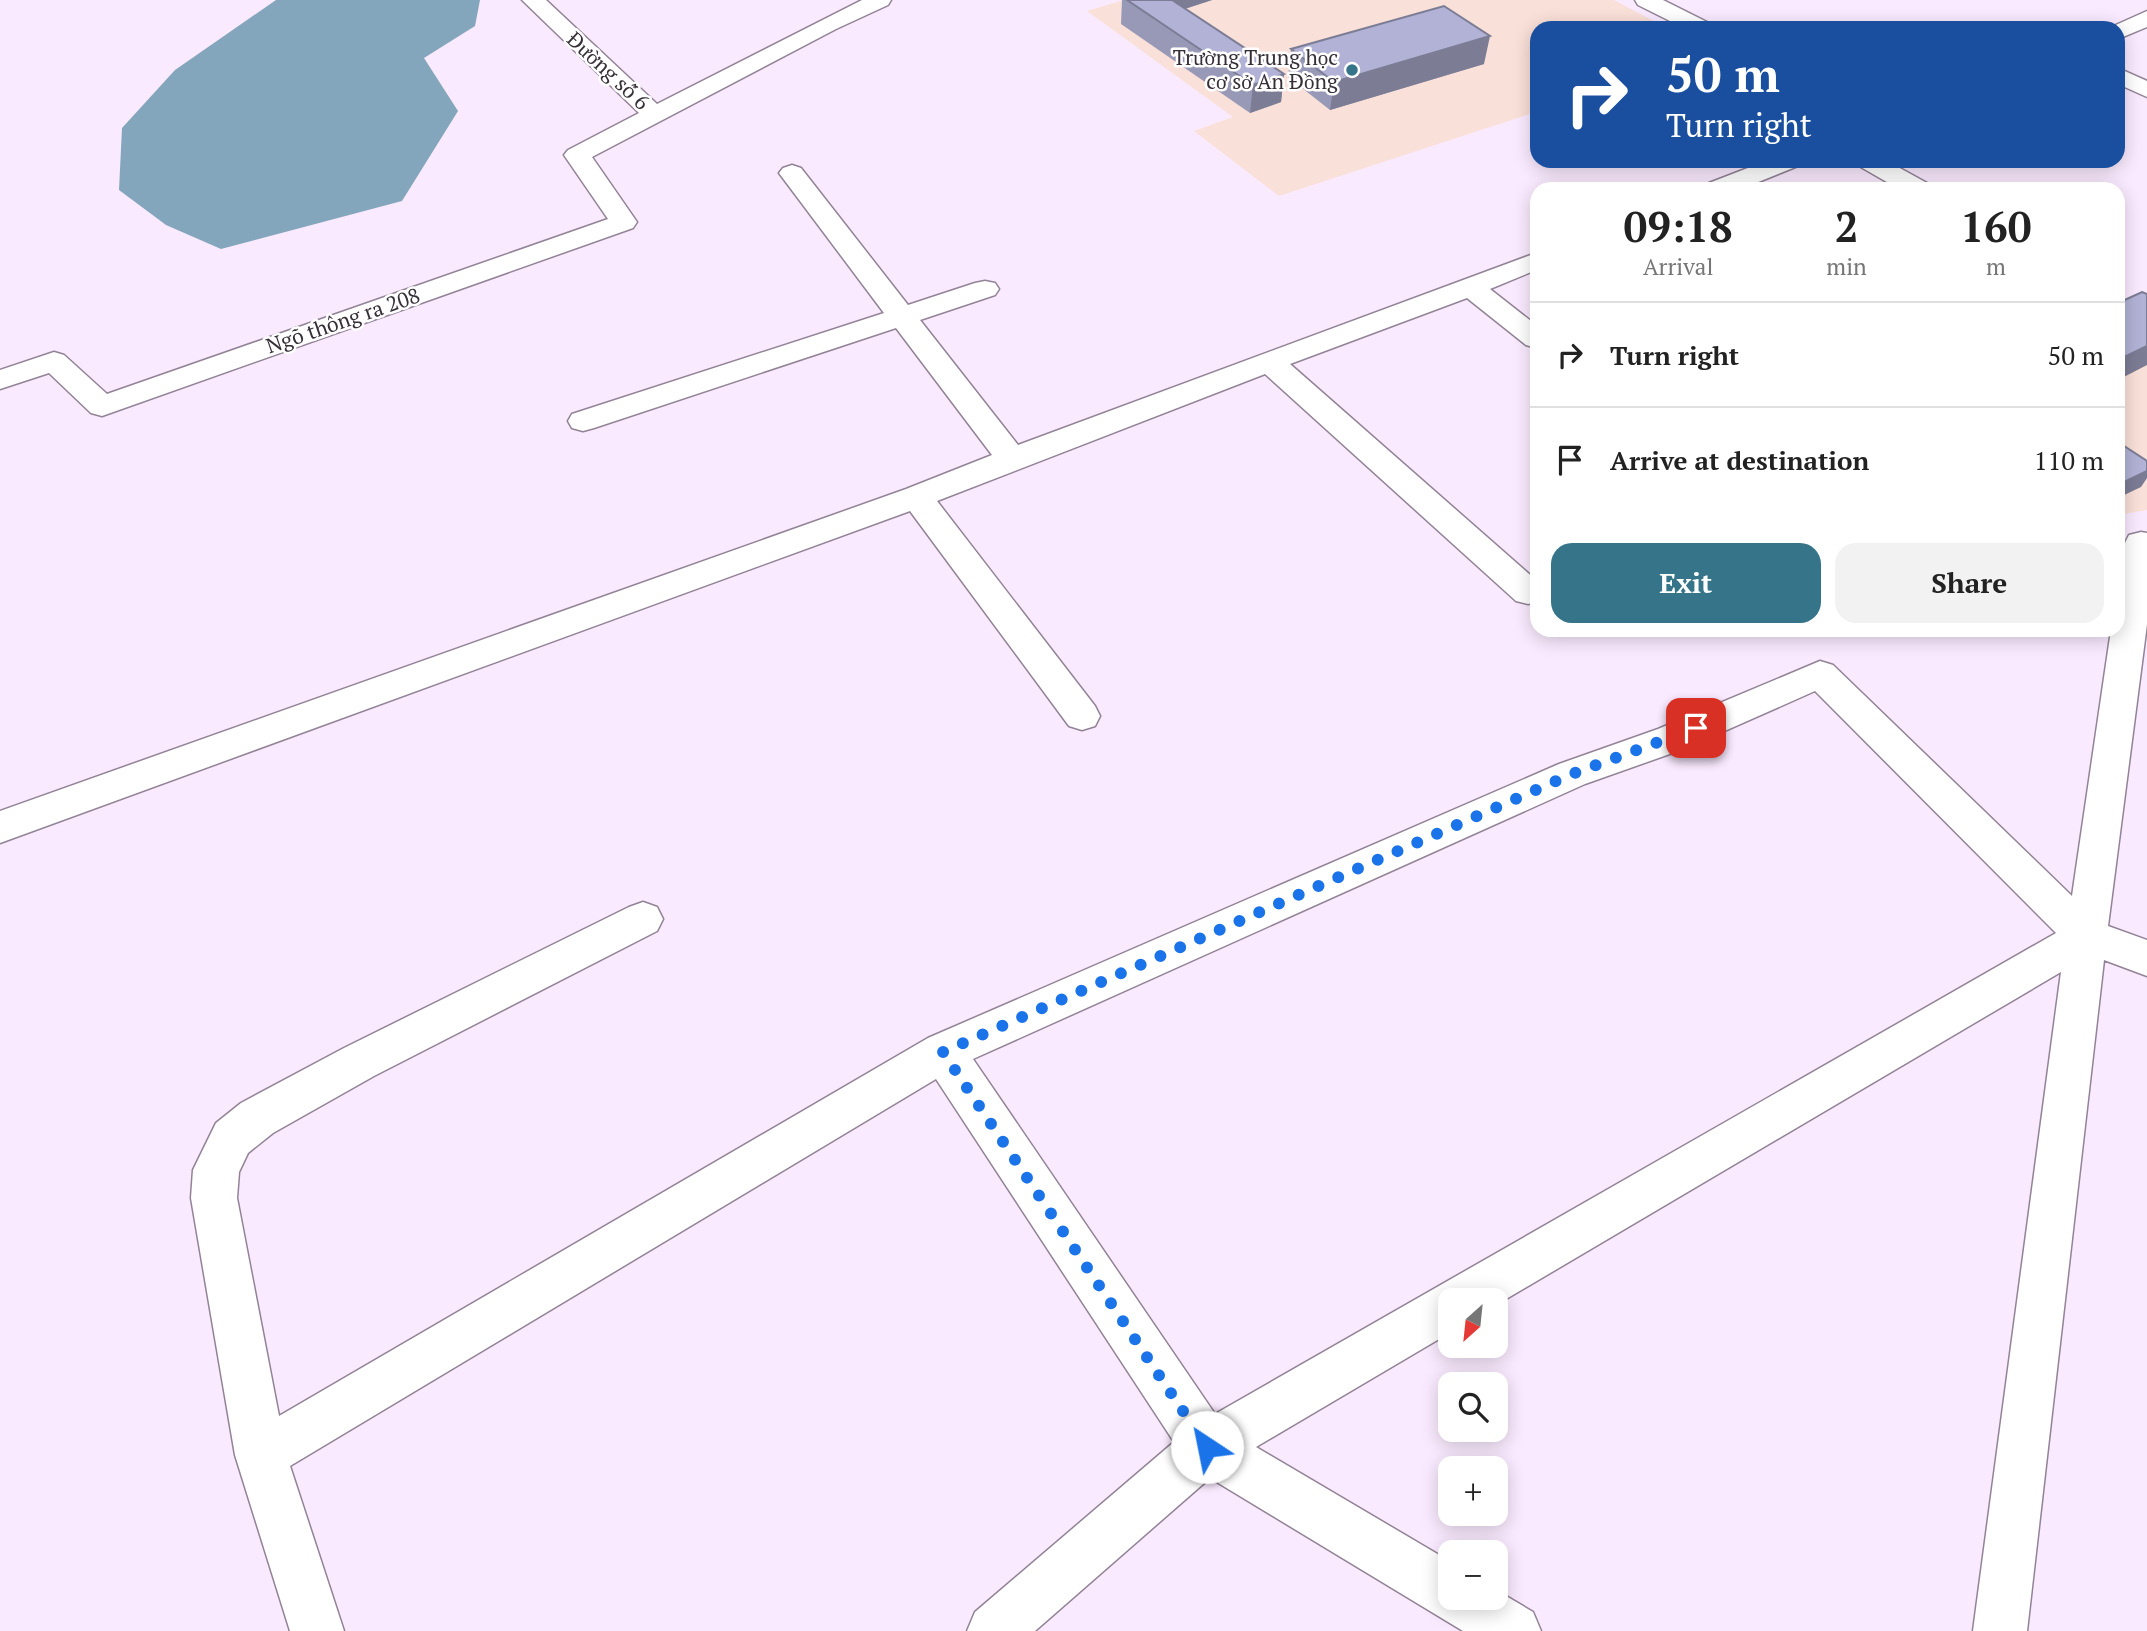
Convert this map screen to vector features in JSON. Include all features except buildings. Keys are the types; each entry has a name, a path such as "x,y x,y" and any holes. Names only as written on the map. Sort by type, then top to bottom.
{"street":[{"name":"Đường số 6","path":"533,0 654,114"},
{"path":"819,0 841,18"},
{"path":"654,114 880,0"},
{"path":"1646,0 1687,21"},
{"path":"2125,29 2147,18"},
{"path":"2125,79 2147,90"},
{"name":"Ngõ thông ra 208","path":"0,380 54,360 102,406 624,222 578,155 654,114"},
{"path":"1736,182 1771,168"},
{"path":"1880,168 1906,182"},
{"path":"792,173 1011,458"},
{"path":"0,827 917,497 1011,458 1271,363 1530,263"},
{"path":"1471,287 1530,334"},
{"path":"583,421 985,289"},
{"path":"1271,363 1528,592"},
{"path":"917,497 1082,716"},
{"path":"2000,1631 2086,936 2141,543"},
{"path":"261,1455 943,1052 1572,774 1671,739 1820,674 2086,936 2147,958"},
{"path":"317,1631 261,1455 214,1198 216,1170 232,1138 257,1118 359,1062 643,919"},
{"path":"1480,1288 2086,936"},
{"path":"943,1052 1207,1447 1438,1585"},
{"path":"996,1630 1207,1447 1438,1313"},
{"path":"1479,1610 1514,1631"}],"shaded area":[{"name":"Trường Trung học cơ sở An Đồng","path":"1124,0 1614,0 1654,21 1530,21 1530,114 1279,196 1194,131 1233,117 1087,11"},
{"path":"2125,316 2147,329 2147,510 2125,514"}],"water":[{"path":"276,0 480,0 475,26 424,58 458,111 402,201 221,249 166,225 119,190 122,128 175,70"}],"place":[{"name":"Trường Trung học cơ sở An Đồng","path":"1352,70"}],"route":[{"path":"1207,1447 943,1052 1572,774 1696,728"}]}
